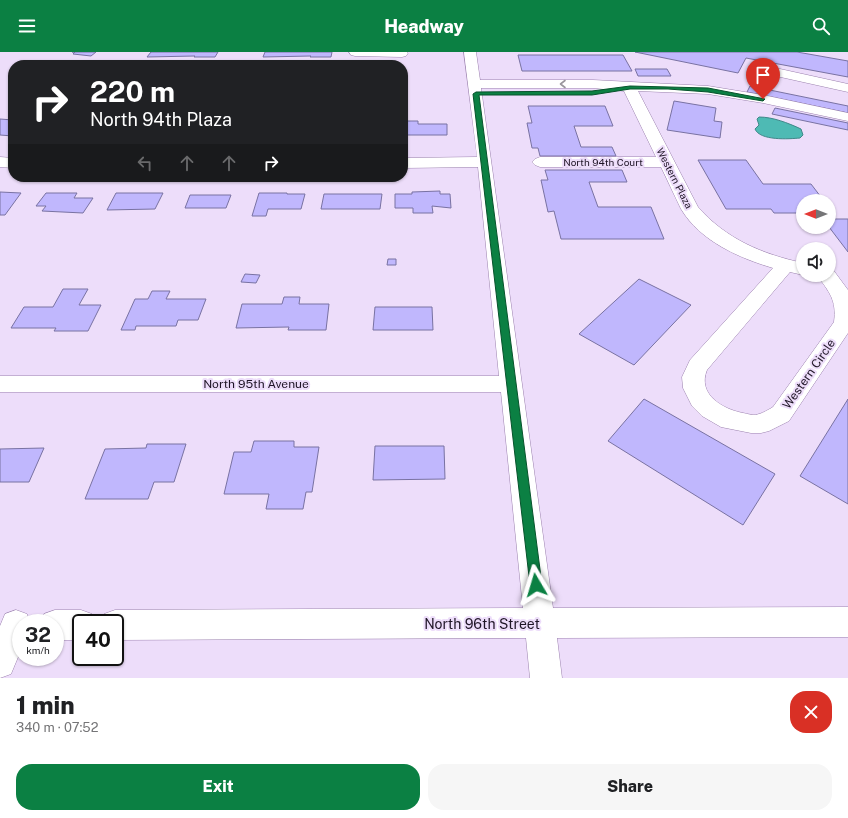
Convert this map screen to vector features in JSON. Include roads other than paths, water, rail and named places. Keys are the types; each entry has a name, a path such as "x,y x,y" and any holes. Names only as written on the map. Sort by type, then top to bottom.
{"street":[{"path":"355,52 402,53"},
{"path":"470,52 476,89 512,384 546,678"},
{"path":"780,73 848,88"},
{"path":"476,89 592,93 630,87 686,88 730,93 848,117"},
{"name":"Western Plaza","path":"630,87 690,209 706,228 737,249 759,258 795,267"},
{"path":"408,163 485,162"},
{"name":"North 94th Court","path":"540,162 667,162"},
{"name":"Western Circle","path":"795,267 698,366 693,377 694,388 700,400 710,410 729,420 751,424 761,424 781,414 844,323 847,314 847,305 844,297 833,282"},
{"path":"836,275 848,276"},
{"name":"North 95th Avenue","path":"0,384 512,384"},
{"name":"North 96th Street","path":"124,625 848,622"},
{"path":"0,663 12,625"}]}
